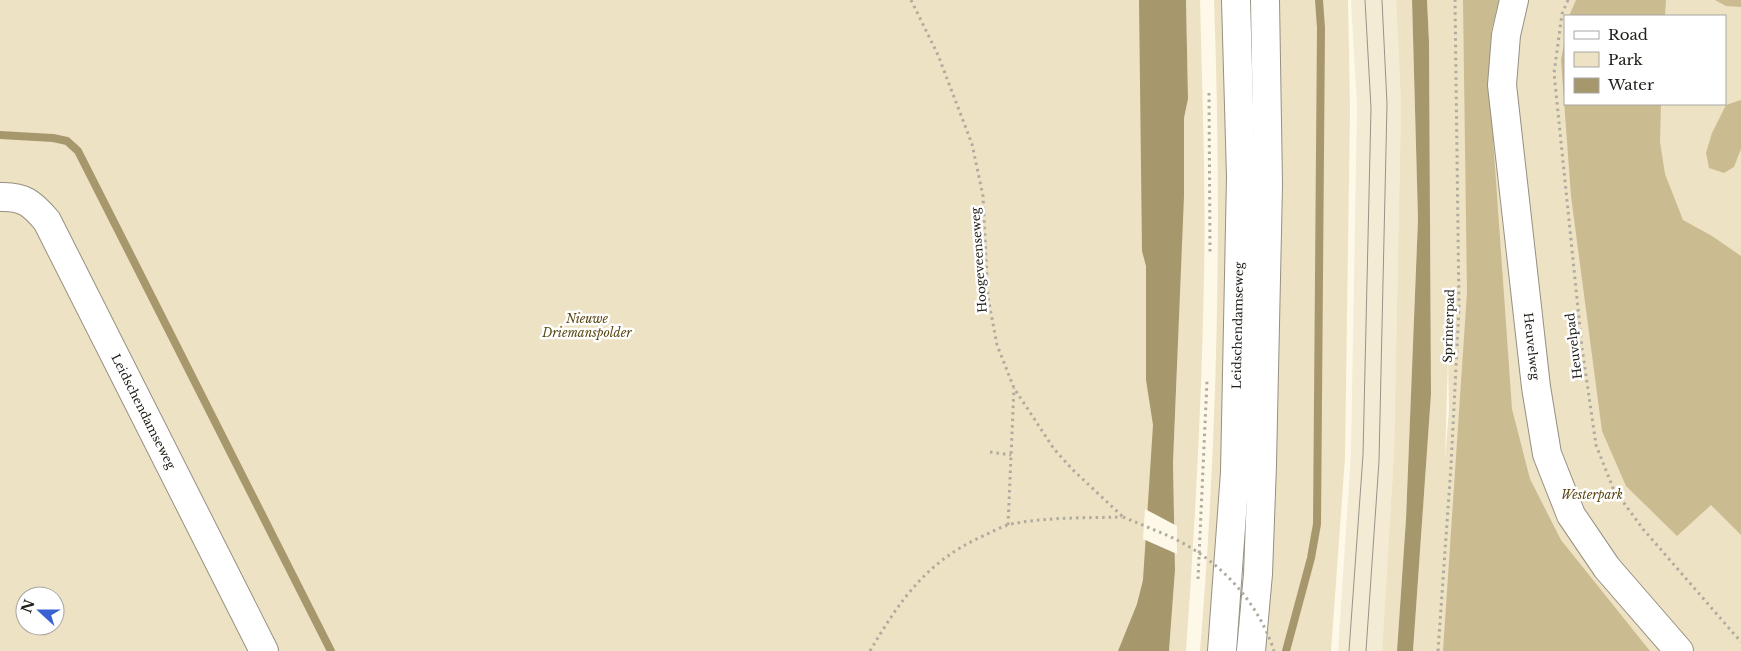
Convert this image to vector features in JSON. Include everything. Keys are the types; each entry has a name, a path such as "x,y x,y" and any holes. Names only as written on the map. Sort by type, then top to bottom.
{"main road":[{"name":"Leidschendamseweg","path":"1222,651 1235,472 1241,177 1236,0"},
{"path":"1251,651 1260,525 1268,194 1265,0"},
{"name":"Heuvelweg","path":"1514,0 1506,35 1502,85 1536,387 1547,454 1571,515 1607,568 1679,651"},
{"name":"Leidschendamseweg","path":"0,198 13,197 26,201 37,209 47,221 264,651"}],"path":[{"name":"Hoogeveenseweg","path":"911,0 938,54 972,144 983,196 988,297 997,345 1014,388 1054,449 1072,469 1123,517 1180,541 1215,564 1254,606 1269,634 1274,651"},
{"name":"Sprinterpad","path":"1438,651 1451,466 1459,308 1455,0"},
{"name":"Heuvelpad","path":"1568,0 1562,14 1554,73 1582,348 1596,445 1613,488 1638,522 1741,642"},
{"path":"1209,88 1210,262"},
{"path":"1197,583 1208,378"},
{"path":"1008,525 1014,388"},
{"path":"990,452 1011,455"},
{"path":"870,651 889,619 911,588 942,559 968,543 1008,525 1022,522 1069,518 1123,517"}],"shaded area":[{"path":"1351,0 1396,0 1401,105 1394,453 1382,651 1338,651 1351,454 1357,106"},
{"path":"1463,0 1499,0 1491,32 1490,95 1512,409 1530,479 1561,540 1650,651 1443,651 1467,292"},
{"path":"1576,0 1666,0 1665,15 1569,15"},
{"path":"1715,0 1741,0 1741,7 1726,6"},
{"path":"1564,44 1564,101 1561,60"},
{"path":"1741,100 1741,149 1734,167 1724,173 1709,168 1706,153 1712,133 1726,105"},
{"path":"1564,105 1661,105 1660,142 1665,174 1683,220 1712,236 1741,256 1741,535 1711,505 1677,536 1626,486 1602,431 1571,196"}],"green space":[{"name":"Nieuwe Driemanspolder","path":"0,0 1166,0 1153,651 0,651"},
{"path":"1186,0 1200,0 1204,136 1202,368 1186,651 1169,651 1175,570 1173,463 1184,118 1188,99"},
{"path":"1214,0 1228,0 1232,272 1214,651 1200,651 1211,489 1217,326 1218,163"},
{"path":"1274,0 1348,0 1350,110 1345,458 1331,651 1260,651"},
{"path":"1396,0 1412,0 1418,219 1406,519 1397,651 1382,651 1394,453 1401,105"},
{"name":"Westerpark","path":"1427,0 1741,0 1741,651 1413,651 1431,394 1429,42","holes":["1448,356 1449,409 1445,461"]}],"water":[{"path":"1139,0 1186,0 1188,99 1184,118 1184,196 1173,463 1175,570 1169,651 1118,651 1137,604 1143,580 1153,425 1146,380 1146,266 1142,251"},
{"path":"1412,0 1427,0 1429,42 1431,394 1413,651 1397,651 1406,519 1418,219"}],"pier":[{"path":"1145,509 1177,526 1177,554 1143,539"}],"waterway":[{"path":"1286,651 1311,558 1317,524 1321,28 1319,0"},
{"path":"0,135 53,138 67,141 78,151 331,651"}],"tram line":[{"path":"1349,651 1363,455 1371,108 1365,0"},
{"path":"1366,651 1379,461 1387,104 1382,0"}]}
